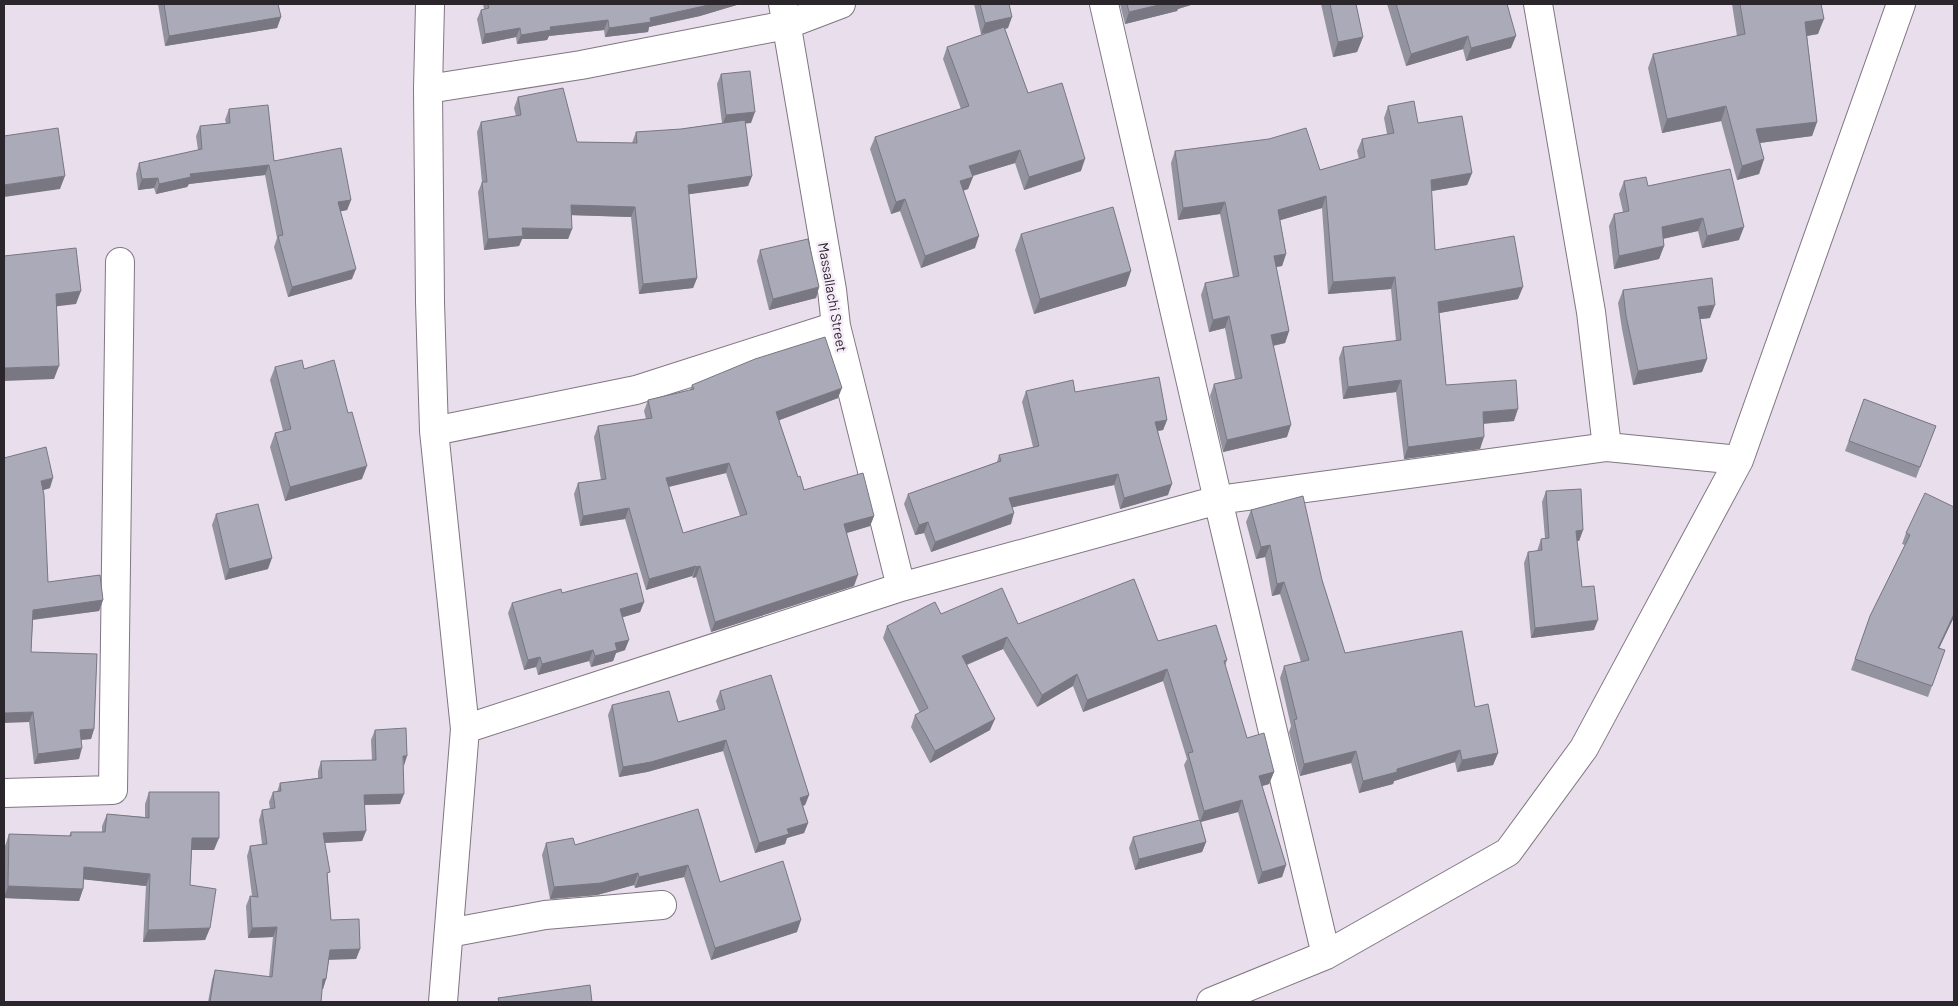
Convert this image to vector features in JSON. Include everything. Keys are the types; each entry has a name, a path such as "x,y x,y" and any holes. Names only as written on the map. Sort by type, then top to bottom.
{"street":[{"path":"430,4 428,89 430,302 434,431 465,730 443,1002"},
{"path":"428,89 581,65 784,14 841,4"},
{"path":"1104,4 1218,500 1326,955"},
{"path":"1538,4 1591,312 1607,447"},
{"path":"1211,1002 1326,955 1508,852 1584,748 1739,460 1901,4"},
{"name":"Massallachi Street","path":"784,14 832,290 836,326 901,587"},
{"path":"4,793 113,790 120,262"},
{"path":"434,431 636,390 836,326"},
{"path":"465,730 901,587 1218,500 1607,447 1739,460"},
{"path":"449,933 545,915 662,905"}],"building":[{"path":"164,4 278,4 281,17 169,36"},
{"path":"488,4 712,4 650,18 651,22 609,28 608,20 550,27 551,30 521,35 520,28 485,34 481,10 489,8"},
{"path":"980,4 1009,4 1012,17 985,23"},
{"path":"1127,4 1163,4 1129,12"},
{"path":"1330,4 1356,4 1363,37 1338,42"},
{"path":"1396,4 1507,4 1516,36 1471,48 1468,36 1411,54"},
{"path":"1740,4 1821,4 1824,19 1805,22 1817,122 1756,129 1764,159 1742,166 1726,106 1667,119 1653,54 1745,34"},
{"path":"1004,27 1028,93 1062,83 1085,159 1029,177 1020,150 969,166 973,177 960,181 979,236 925,256 905,199 896,202 875,137 969,106 947,47"},
{"path":"750,71 755,112 726,115 721,74"},
{"path":"563,88 577,142 637,143 636,132 681,129 745,120 752,176 688,185 697,278 643,284 635,207 571,205 572,229 522,228 523,236 488,239 482,182 487,182 481,122 521,115 518,97"},
{"path":"1414,101 1418,123 1462,116 1472,173 1431,180 1435,250 1514,236 1523,287 1438,302 1446,385 1516,380 1518,409 1483,412 1484,437 1408,447 1401,380 1348,387 1343,347 1401,340 1395,277 1333,282 1326,196 1278,210 1286,254 1274,256 1289,331 1271,335 1291,425 1227,440 1214,384 1242,378 1229,316 1213,320 1205,283 1239,276 1225,202 1183,208 1175,151 1269,139 1306,128 1320,170 1365,157 1362,139 1394,133 1388,106"},
{"path":"268,105 274,161 341,148 351,200 338,202 356,269 292,287 278,236 283,235 269,165 190,174 191,177 159,184 158,178 142,179 139,163 202,149 200,126 230,123 229,109"},
{"path":"58,128 65,176 4,185 4,136"},
{"path":"1730,169 1744,227 1707,236 1703,218 1662,227 1664,246 1619,256 1614,214 1629,211 1624,181 1646,177 1648,186"},
{"path":"1113,207 1131,271 1040,299 1021,234"},
{"path":"808,239 819,287 773,299 760,250"},
{"path":"76,248 81,291 56,294 59,366 4,368 4,256"},
{"path":"1712,278 1715,305 1698,307 1707,359 1638,371 1626,316 1623,290"},
{"path":"825,337 842,388 776,412 804,490 863,473 874,516 844,524 858,575 715,622 700,566 649,579 629,508 583,516 578,483 606,479 598,426 652,418 648,400 694,389 692,385 755,359","holes":["729,463 747,514 683,533 666,478"]},
{"path":"302,360 304,369 334,360 348,413 352,412 367,466 290,487 275,433 291,429 275,367"},
{"path":"1159,377 1167,420 1155,422 1172,484 1124,498 1118,474 1009,498 1014,513 935,542 928,522 919,525 908,494 1001,461 999,455 1039,446 1026,391 1073,380 1075,392"},
{"path":"1864,399 1936,426 1920,467 1849,441"},
{"path":"46,447 53,478 41,481 44,495 48,582 100,575 103,600 33,610 31,652 97,654 94,729 80,730 82,748 38,754 33,712 4,713 4,458"},
{"path":"1581,489 1583,530 1576,531 1582,587 1594,586 1598,620 1535,628 1528,552 1542,550 1541,539 1549,538 1546,491"},
{"path":"1925,493 1954,507 1954,614 1938,648 1945,650 1932,686 1855,659 1870,616 1910,535 1906,533"},
{"path":"1303,496 1322,580 1345,653 1462,631 1475,707 1488,704 1498,753 1462,760 1460,750 1397,769 1397,772 1363,781 1356,751 1304,764 1294,720 1297,719 1284,666 1309,660 1284,582 1277,584 1270,545 1261,547 1251,510"},
{"path":"258,504 272,558 229,569 216,514"},
{"path":"637,573 644,602 620,609 629,640 615,643 617,650 595,656 593,650 542,664 540,657 528,660 512,603 561,589 562,593"},
{"path":"1134,579 1158,641 1216,625 1227,660 1224,661 1247,738 1264,733 1274,772 1259,776 1286,865 1262,872 1242,800 1204,811 1188,753 1193,752 1167,669 1087,700 1077,674 1042,695 1007,637 962,656 995,719 935,751 915,715 928,708 887,626 935,602 941,614 1002,588 1018,624"},
{"path":"771,675 809,795 800,798 808,823 787,829 789,834 759,843 726,740 651,762 623,767 612,705 669,691 678,722 725,709 720,691"},
{"path":"406,728 407,756 403,756 404,794 364,795 366,831 323,833 330,872 327,873 331,920 359,919 360,949 330,950 326,979 323,979 321,1002 210,1002 215,970 272,977 277,927 252,928 250,896 258,897 250,846 267,844 262,810 275,808 273,792 281,791 280,783 322,778 321,761 376,760 375,730"},
{"path":"149,792 219,792 219,838 192,838 190,885 216,889 210,928 148,930 150,874 84,867 83,889 8,886 9,834 71,836 71,832 105,832 107,814 149,818"},
{"path":"698,809 720,882 783,861 801,920 715,948 688,865 639,877 638,873 601,883 554,887 546,843 573,838 575,845"},
{"path":"1200,820 1206,842 1139,859 1133,837"},
{"path":"590,985 592,1002 499,1002 498,998"}]}
